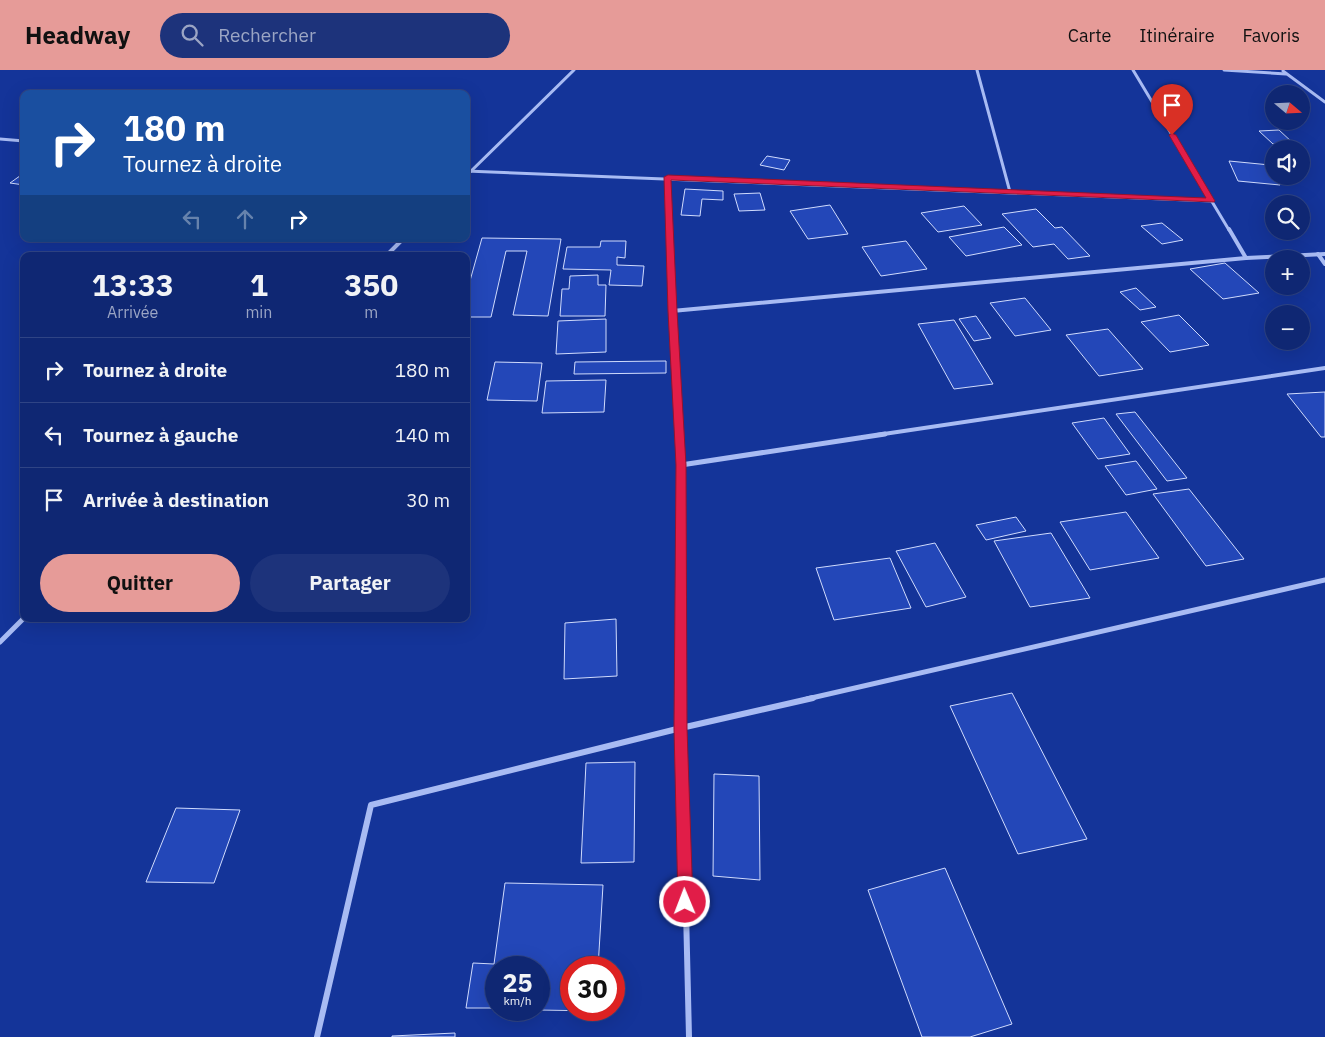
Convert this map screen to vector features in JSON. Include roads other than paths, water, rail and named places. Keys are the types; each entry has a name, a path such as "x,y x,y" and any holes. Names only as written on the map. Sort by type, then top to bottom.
{"street":[{"path":"471,171 574,70"},
{"path":"977,70 1010,192"},
{"path":"1133,70 1246,258"},
{"path":"1224,70 1286,74"},
{"path":"1282,70 1325,102"},
{"path":"0,139 20,141"},
{"path":"471,171 668,177 1212,201"},
{"path":"668,177 672,311 681,465 681,728 689,1037"},
{"path":"390,252 401,242"},
{"path":"1318,254 1325,264"},
{"path":"672,311 1246,258 1325,254"},
{"path":"681,465 1325,368"},
{"path":"318,1037 371,805 681,728 1325,580"},
{"path":"0,642 20,622"}]}
